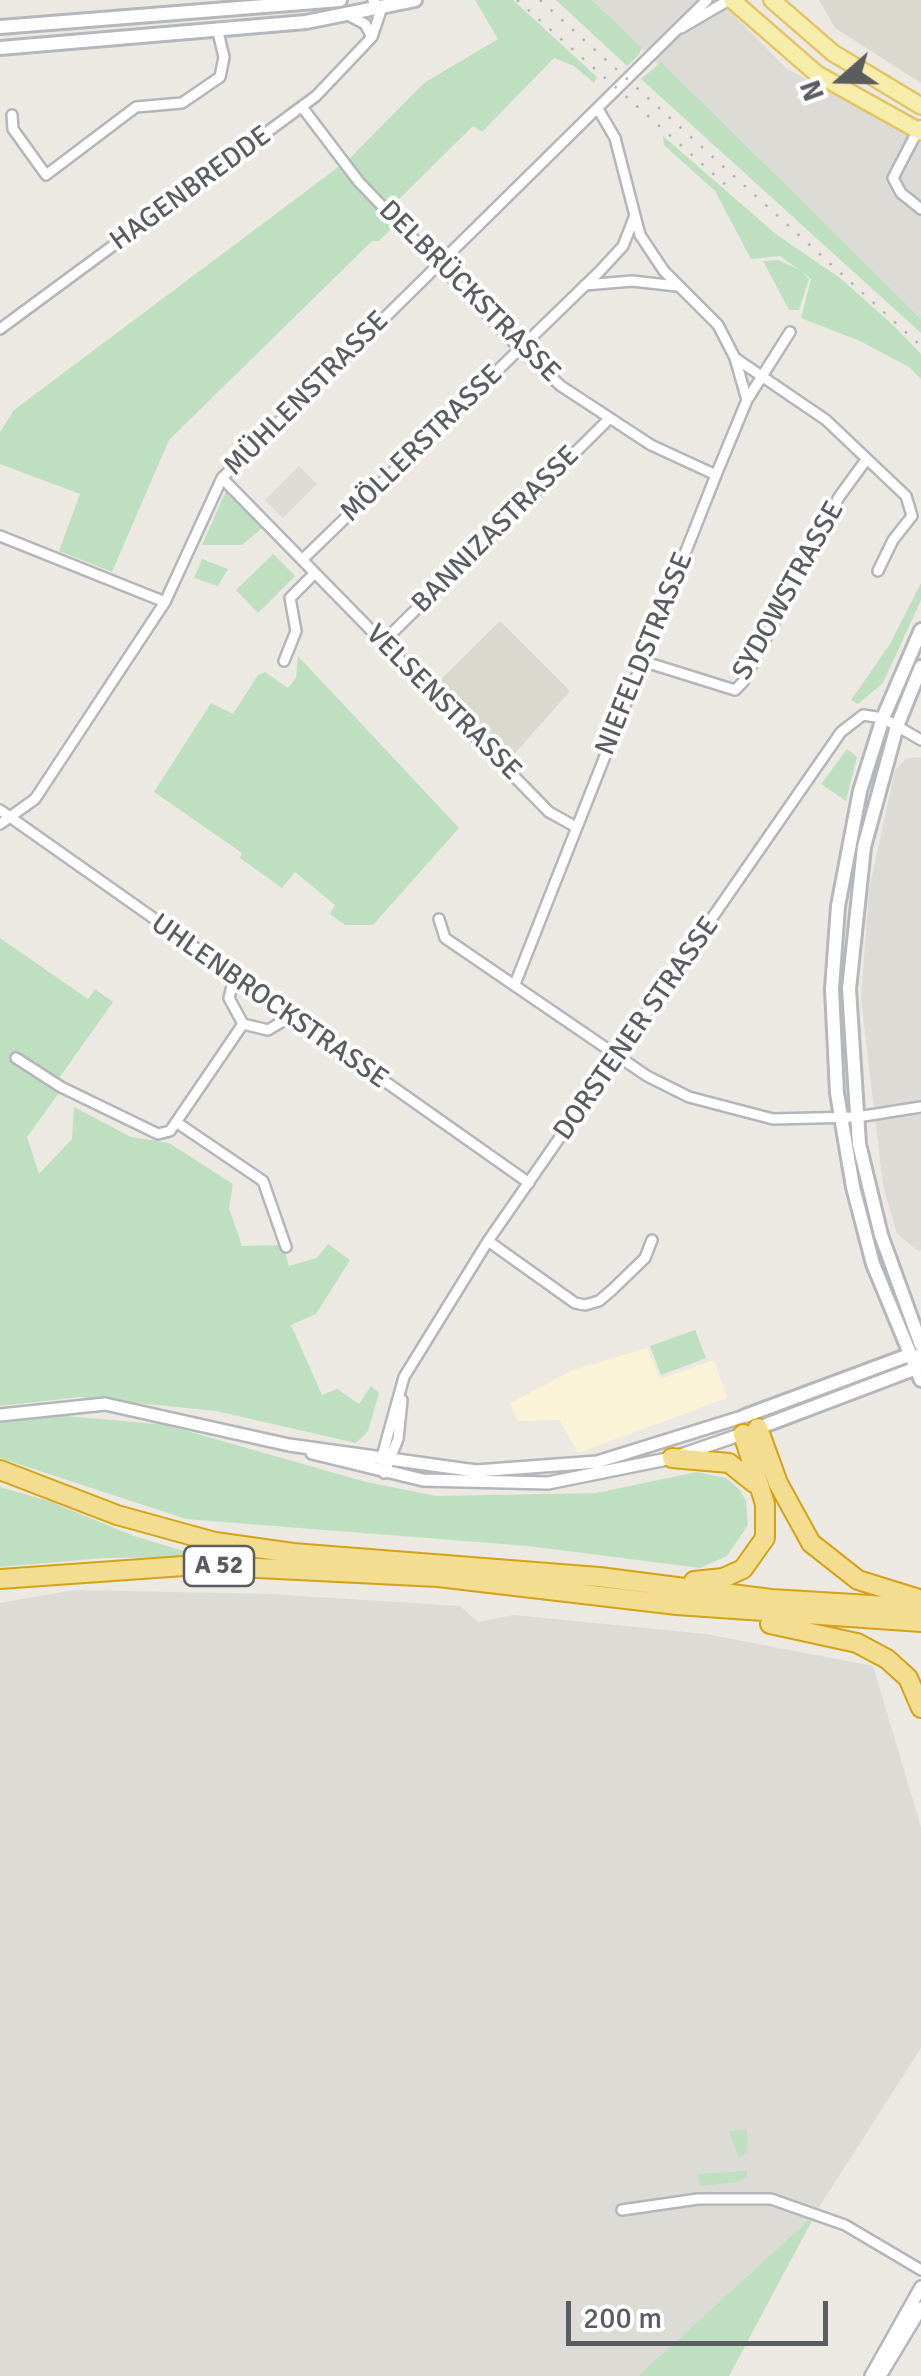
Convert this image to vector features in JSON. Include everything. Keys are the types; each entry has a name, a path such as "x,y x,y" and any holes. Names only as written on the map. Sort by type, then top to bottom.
{"highway":[{"path":"599,1577 631,1574 700,1582 743,1569 765,1538 768,1519 748,1426"},
{"path":"748,1426 811,1543 830,1563 858,1580 899,1596 921,1598"},
{"path":"672,1458 728,1463 760,1490"},
{"name":"A 52","path":"0,1470 117,1515 215,1542 293,1553 599,1577 771,1599 921,1608"},
{"name":"A 52","path":"0,1578 198,1565 438,1577 677,1605 921,1622"},
{"path":"677,1605 688,1612 857,1643 887,1658 908,1678 921,1708"}],"main road":[{"path":"0,27 270,2 340,0"},
{"path":"0,48 348,16 373,4 415,0"},
{"path":"731,0 817,74 920,129"},
{"path":"772,0 833,53 921,106"},
{"path":"748,1426 918,1365 873,1264 840,1118 832,988 838,906 860,791 883,718 921,630"},
{"path":"921,667 897,726 864,847 854,906 849,989 856,1117 881,1235 921,1345"}],"street":[{"name":"MÜHLENSTRASSE","path":"0,824 35,799 166,602 222,478 707,0"},
{"name":"MÜHLENSTRASSE","path":"681,28 731,0"},
{"path":"372,38 373,4"},
{"path":"348,16 365,24 372,38"},
{"path":"12,115 13,129 46,175 136,107 182,103 220,76 224,57 217,28"},
{"name":"HAGENBREDDE","path":"0,329 302,107 372,38"},
{"name":"DELBRÜCKSTRASSE","path":"302,107 359,182 519,348 608,419 651,445 716,474"},
{"path":"598,108 615,138 634,218 651,254 677,286 718,325 735,358 747,400"},
{"path":"920,129 893,178 901,192 921,210"},
{"name":"MÖLLERSTRASSE","path":"302,560 623,246 634,218"},
{"path":"584,286 632,280 677,286"},
{"name":"NIEFELDSTRASSE","path":"514,984 747,400 790,332"},
{"path":"735,358 764,374 826,420 906,496 912,516 893,540 878,571"},
{"name":"BANNIZASTRASSE","path":"382,642 608,419"},
{"name":"SYDOWSTRASSE","path":"642,661 735,690 744,682 839,497 866,460"},
{"name":"VELSENSTRASSE","path":"222,478 550,812 576,827"},
{"path":"0,536 166,602"},
{"path":"284,661 296,631 290,598 316,573"},
{"name":"DORSTENER STRASSE","path":"385,1465 409,1368 488,1242 841,732 863,716 883,718"},
{"path":"883,718 921,740"},
{"name":"UHLENBROCKSTRASSE","path":"0,810 529,1183"},
{"path":"439,919 445,938 668,1088 730,1111 773,1120 856,1117 921,1106"},
{"path":"234,978 229,998 243,1024 268,1030 290,1017"},
{"path":"16,1058 62,1087 158,1134 170,1131 243,1024"},
{"path":"176,1122 263,1182 286,1247"},
{"path":"488,1242 575,1303 585,1305 599,1302 645,1258 652,1240"},
{"path":"0,1415 106,1404 457,1483 548,1483 672,1458 748,1426"},
{"path":"385,1465 476,1472 597,1462 748,1426"},
{"path":"622,2210 698,2200 770,2199 845,2225 921,2270"},
{"path":"871,2376 921,2287"},
{"path":"880,2376 921,2308"}],"shaded area":[{"path":"592,0 719,0 786,68 921,143 921,319"},
{"path":"819,0 921,0 921,83 835,28"},
{"path":"299,466 317,484 283,518 265,500"},
{"path":"500,621 570,691 509,760 435,685"},
{"path":"921,757 918,1251 897,1234 883,1185 861,999 869,890 895,770 907,758"},
{"path":"647,1348 660,1379 714,1360 727,1398 578,1453 560,1420 518,1421 510,1403 573,1370"},
{"path":"74,1590 269,1594 460,1606 478,1622 514,1615 706,1634 873,1666 921,1827 921,2048 814,2215 638,2376 0,2376 0,1603"}],"green space":[{"path":"475,0 513,0 597,77 594,83 574,66 554,58 482,132 473,126 395,203 387,212 397,223 379,241 372,241 169,440 112,572 59,551 80,494 0,464 0,432 14,410 349,159 424,83 498,39"},
{"path":"556,0 592,0 642,48 638,56 627,66"},
{"path":"661,62 921,319 921,333 641,79"},
{"path":"663,136 777,235 840,278 893,325 921,354 921,379 909,367 860,341 801,318 811,279 803,273 809,279 799,310 789,310 763,261 778,260 798,269 780,256 751,259 715,191 664,145"},
{"path":"226,491 262,528 242,545 202,545"},
{"path":"273,554 295,576 258,613 236,590"},
{"path":"202,559 228,569 218,586 194,578"},
{"path":"921,583 921,600 883,683 858,704 851,700 890,644"},
{"path":"298,656 459,828 373,925 345,925 330,914 335,905 295,872 282,888 240,858 242,853 154,792 211,703 233,714 258,675 265,672 288,688 296,678"},
{"path":"847,749 857,757 846,801 821,784"},
{"path":"0,938 88,999 95,989 113,1002 52,1088 59,1093 27,1137 39,1174 72,1139 74,1107 131,1137 169,1143 233,1184 229,1208 242,1246 283,1245 289,1266 317,1258 328,1244 350,1260 316,1314 291,1325 322,1395 337,1389 359,1404 371,1386 379,1393 368,1431 356,1443 216,1411 80,1397 0,1406"},
{"path":"695,1330 706,1358 661,1375 650,1346"},
{"path":"55,1415 166,1425 366,1482 436,1496 596,1493 697,1472 726,1478 739,1489 746,1501 748,1525 727,1556 700,1568 528,1546 186,1519 0,1458 0,1423"},
{"path":"0,1487 204,1557 104,1558 0,1567"},
{"path":"747,2130 748,2151 739,2158 729,2131"},
{"path":"747,2171 747,2177 737,2182 700,2186 697,2174"},
{"path":"814,2215 729,2376 638,2376"}],"railway":[{"path":"517,0 727,186"},
{"path":"540,0 921,346"}]}
